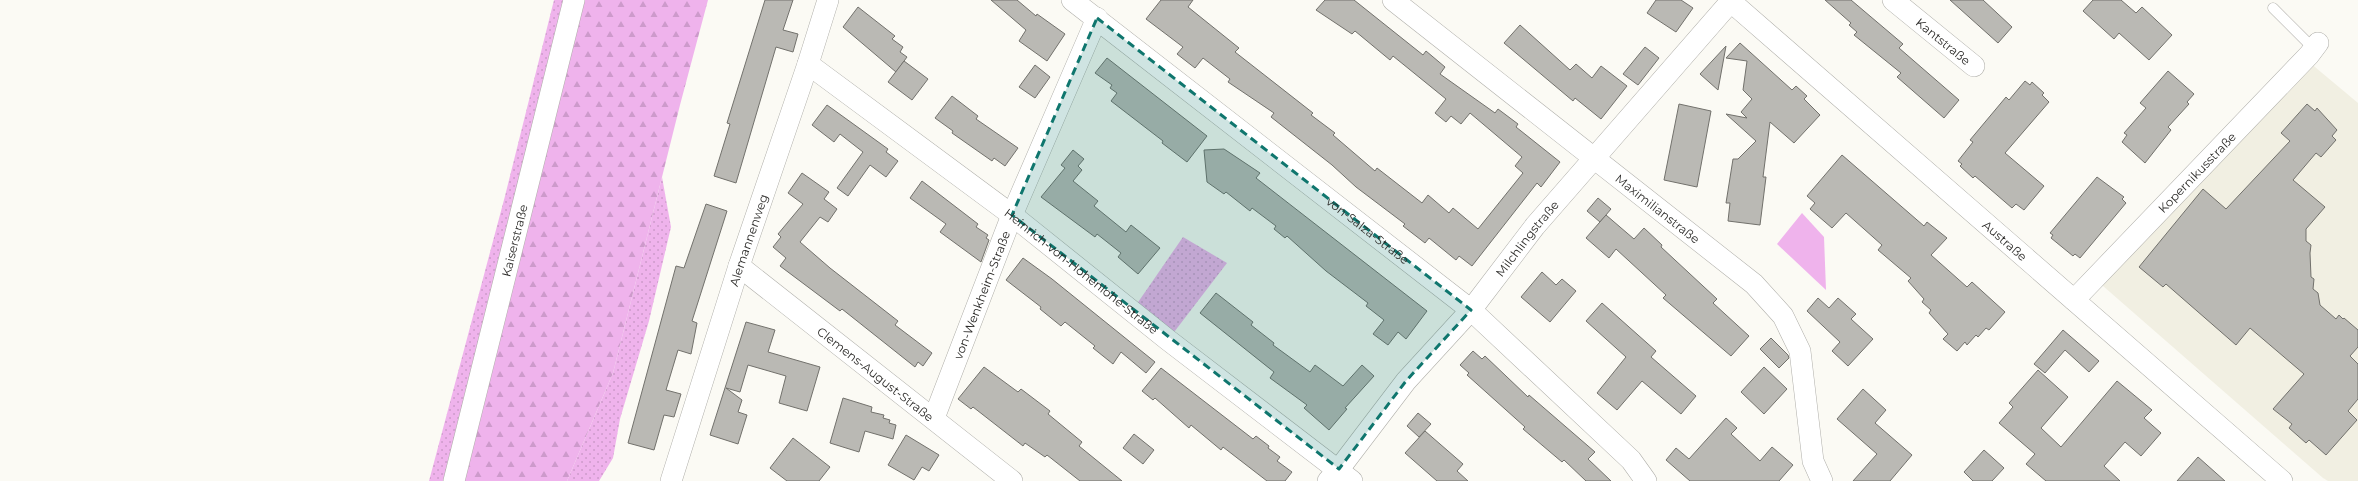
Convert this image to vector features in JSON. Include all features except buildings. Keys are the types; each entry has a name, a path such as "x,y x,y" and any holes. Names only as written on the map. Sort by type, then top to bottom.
{"street":[{"name":"Kaiserstraße","path":"454,481 574,0"},
{"name":"Alemannenweg","path":"671,481 739,266 808,64 828,0"},
{"name":"von-Salza-Straße","path":"1072,0 1471,310 1631,460 1646,481"},
{"name":"Maximilianstraße","path":"1393,0 1754,284 1783,316 1800,351 1813,461 1822,481"},
{"name":"Kantstraße","path":"1893,0 1974,66"},
{"name":"Milchlingstraße","path":"1340,477 1406,381 1471,310 1535,226 1731,1"},
{"name":"Austraße","path":"1731,1 2282,481"},
{"name":"von-Wenkheim-Straße","path":"934,418 1012,215 1097,18"},
{"name":"Kopernikusstraße","path":"2074,300 2316,46"},
{"name":"Heinrich-von-Hohenlohe-Straße","path":"808,64 1012,215 1340,477"},
{"name":"Clemens-August-Straße","path":"739,266 934,418 1012,481"}],"lane":[{"path":"2273,8 2316,46"}],"highlighted area":[{"path":"1097,18 1471,310 1406,381 1339,469 1012,215"}],"shaded area":[{"path":"2309,62 2358,103 2358,481 2328,481 2323,478 2095,279"}],"green space":[{"path":"554,0 574,0 454,481 429,481 505,196"},
{"path":"573,0 708,0 680,105 613,373 567,481 453,481"},
{"path":"662,177 671,227 649,321 620,419 613,458 599,481 567,481 613,373"},
{"path":"1802,213 1824,237 1826,290 1777,244"},
{"path":"1183,237 1227,263 1168,340 1132,311"}]}
